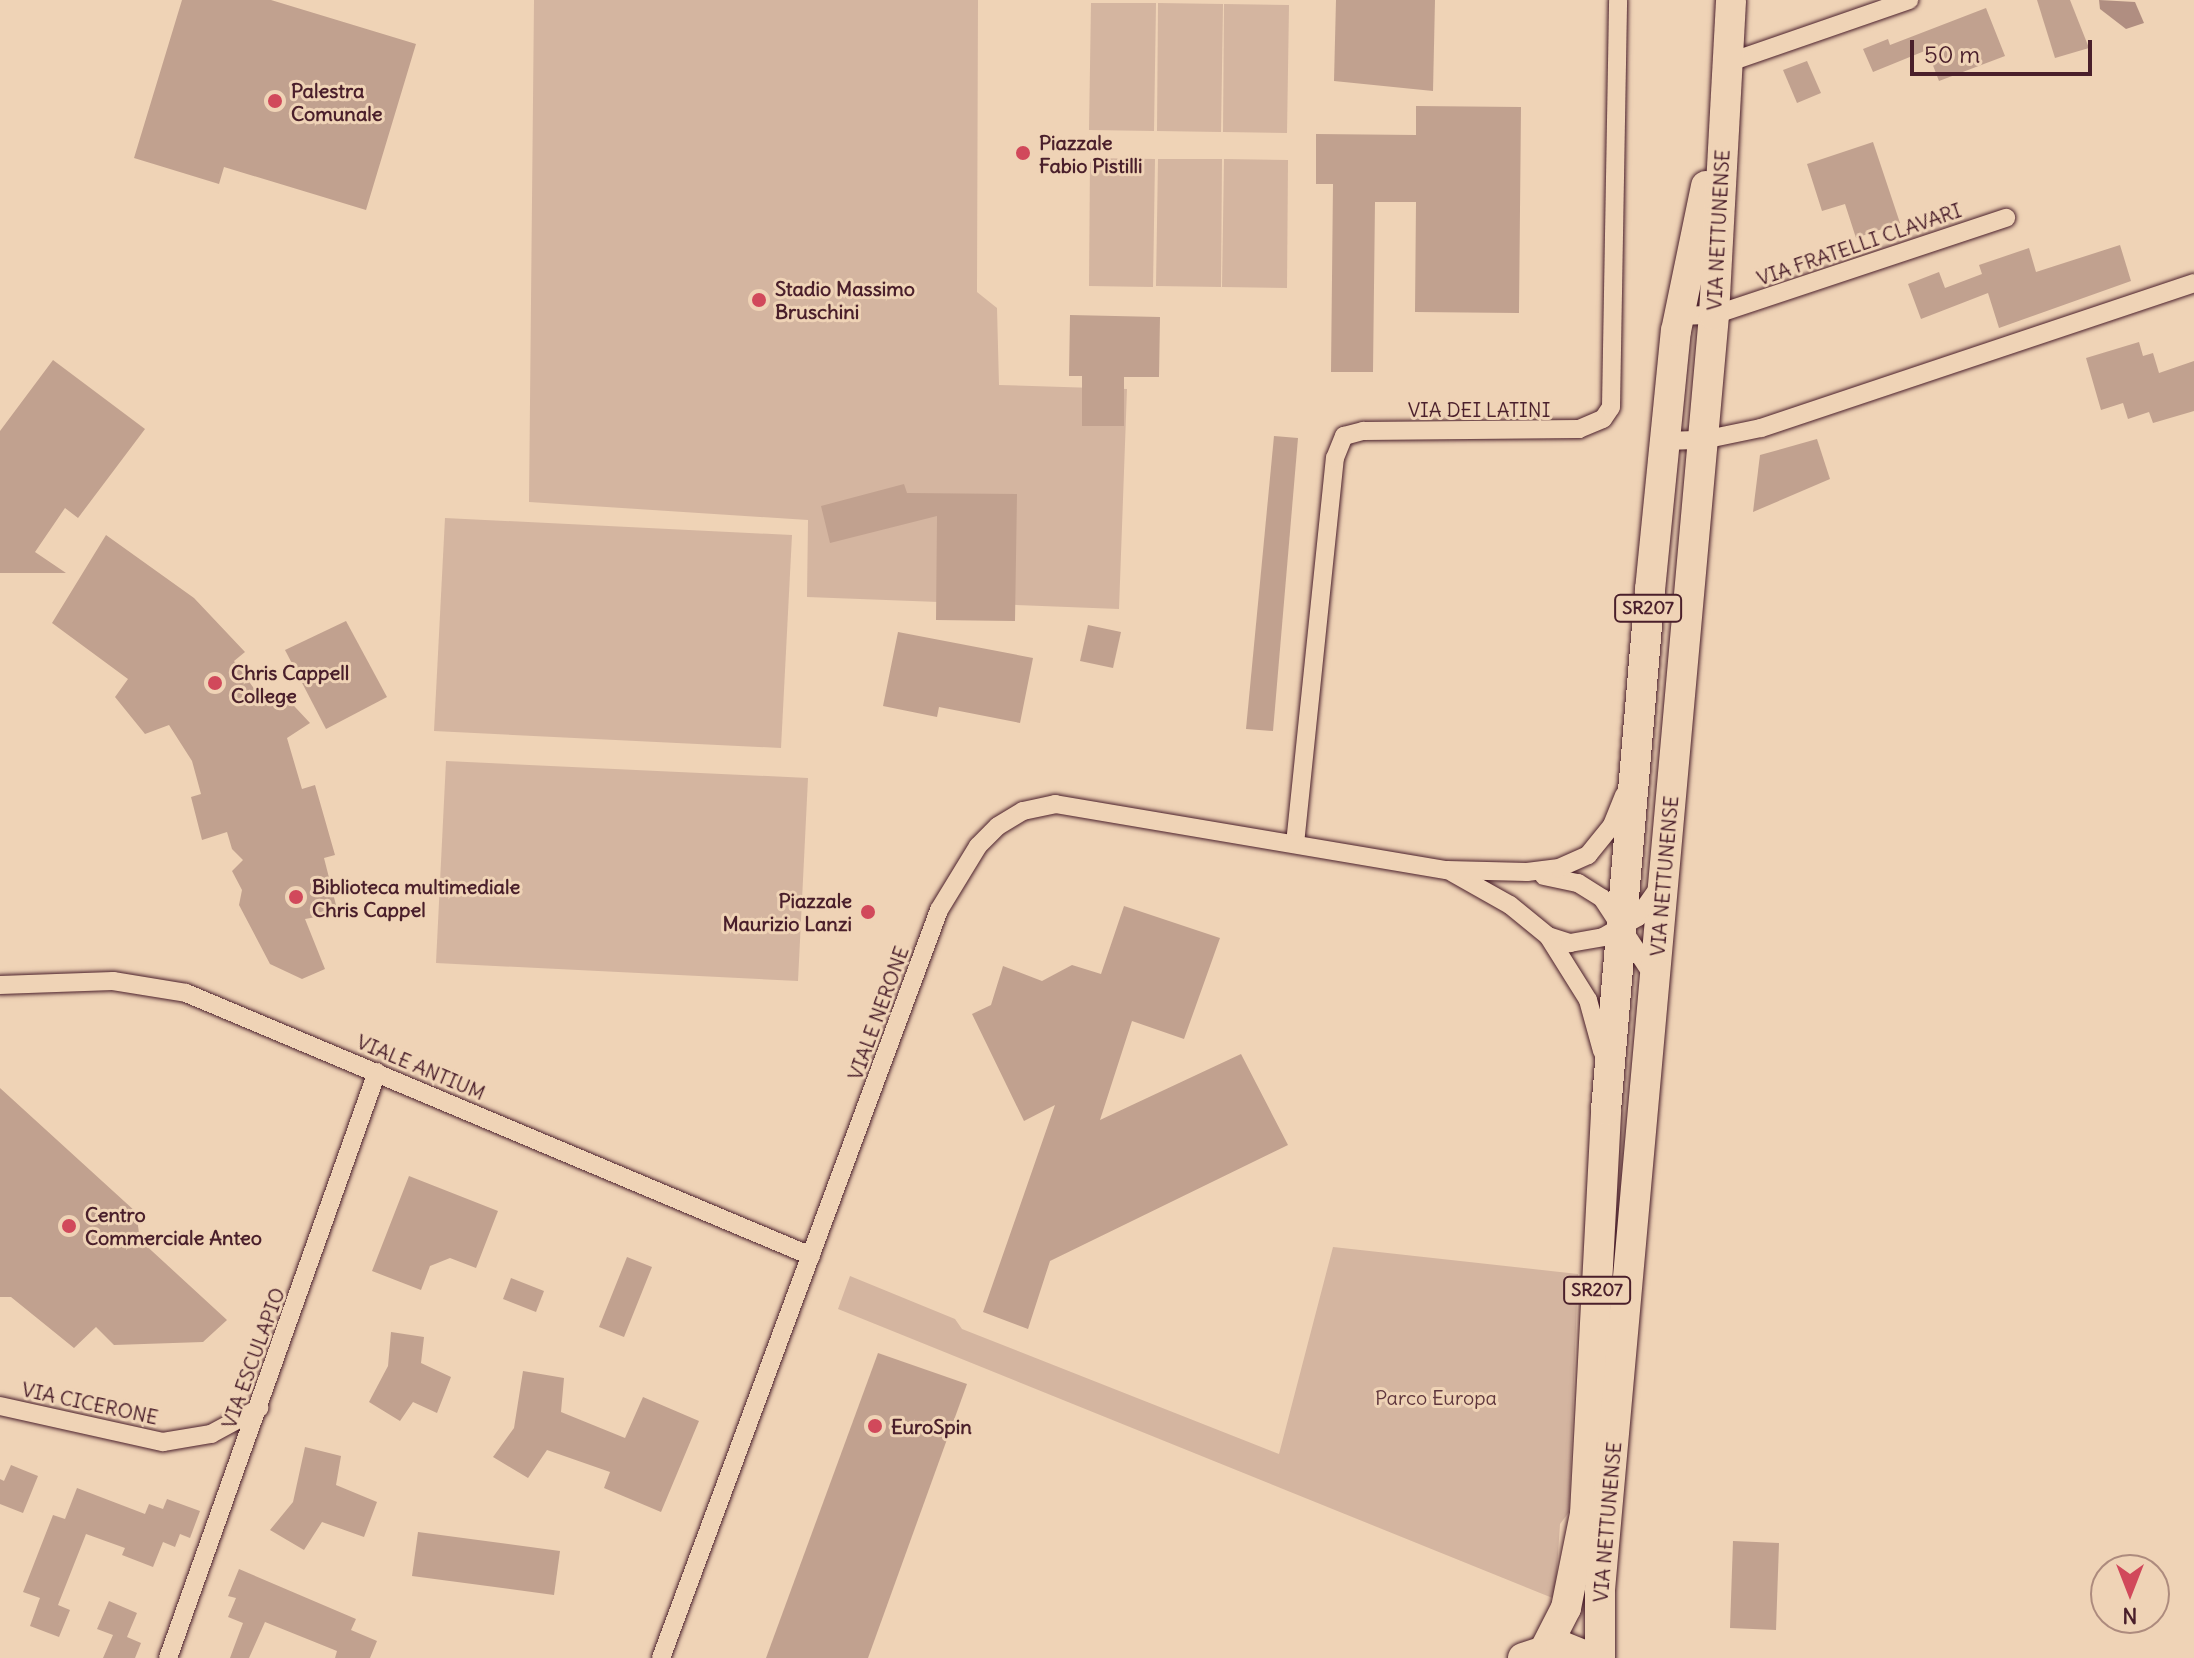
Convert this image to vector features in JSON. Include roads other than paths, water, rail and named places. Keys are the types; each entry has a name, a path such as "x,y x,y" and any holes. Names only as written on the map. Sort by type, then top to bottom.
{"main road":[{"name":"VIA NETTUNENSE","path":"1600,1658 1600,1590 1714,315 1731,0"},
{"name":"VIA NETTUNENSE","path":"1535,1652 1566,1608 1585,1514 1606,1110 1625,927 1633,774 1665,441 1679,316 1725,94"},
{"name":"VIA NETTUNENSE","path":"1535,1652 1576,1649 1591,1658"}],"street":[{"name":"VIA DEI LATINI","path":"1295,844 1335,458 1344,436 1363,431 1579,429 1596,424 1611,407 1618,0"},
{"path":"1727,63 1909,0"},
{"name":"VIA FRATELLI CLAVARI","path":"1679,316 1714,315 2006,218"},
{"path":"1665,441 1703,440 1761,428 2194,283"},
{"name":"VIALE NERONE","path":"661,1658 939,910 978,846 998,826 1023,811 1055,804 1447,870 1527,872 1572,865 1595,849 1612,825 1633,774"},
{"name":"VIALE NERONE","path":"1447,870 1510,905 1548,936 1593,1013 1606,1110"},
{"name":"VIALE NERONE","path":"1527,872 1593,891 1625,927 1655,980"},
{"path":"1548,936 1579,943 1625,927 1649,904 1664,877"},
{"name":"VIALE ANTIUM","path":"0,985 113,981 158,986 377,1072 811,1256"},
{"name":"VIA ESCULAPIO","path":"168,1658 377,1072"},
{"name":"VIA CICERONE","path":"0,1406 163,1442 211,1434 259,1408"}],"place":[{"name":"Palestra Comunale","path":"275,101"},
{"name":"Piazzale Fabio Pistilli","path":"1023,153"},
{"name":"Stadio Massimo Bruschini","path":"759,300"},
{"name":"Chris Cappell College","path":"215,683"},
{"name":"Biblioteca multimediale Chris Cappel","path":"296,897"},
{"name":"Piazzale Maurizio Lanzi","path":"868,912"},
{"name":"Centro Commerciale Anteo","path":"69,1226"},
{"name":"EuroSpin","path":"875,1426"}],"park label":[{"name":"Parco Europa","path":"1436,1397"}]}
